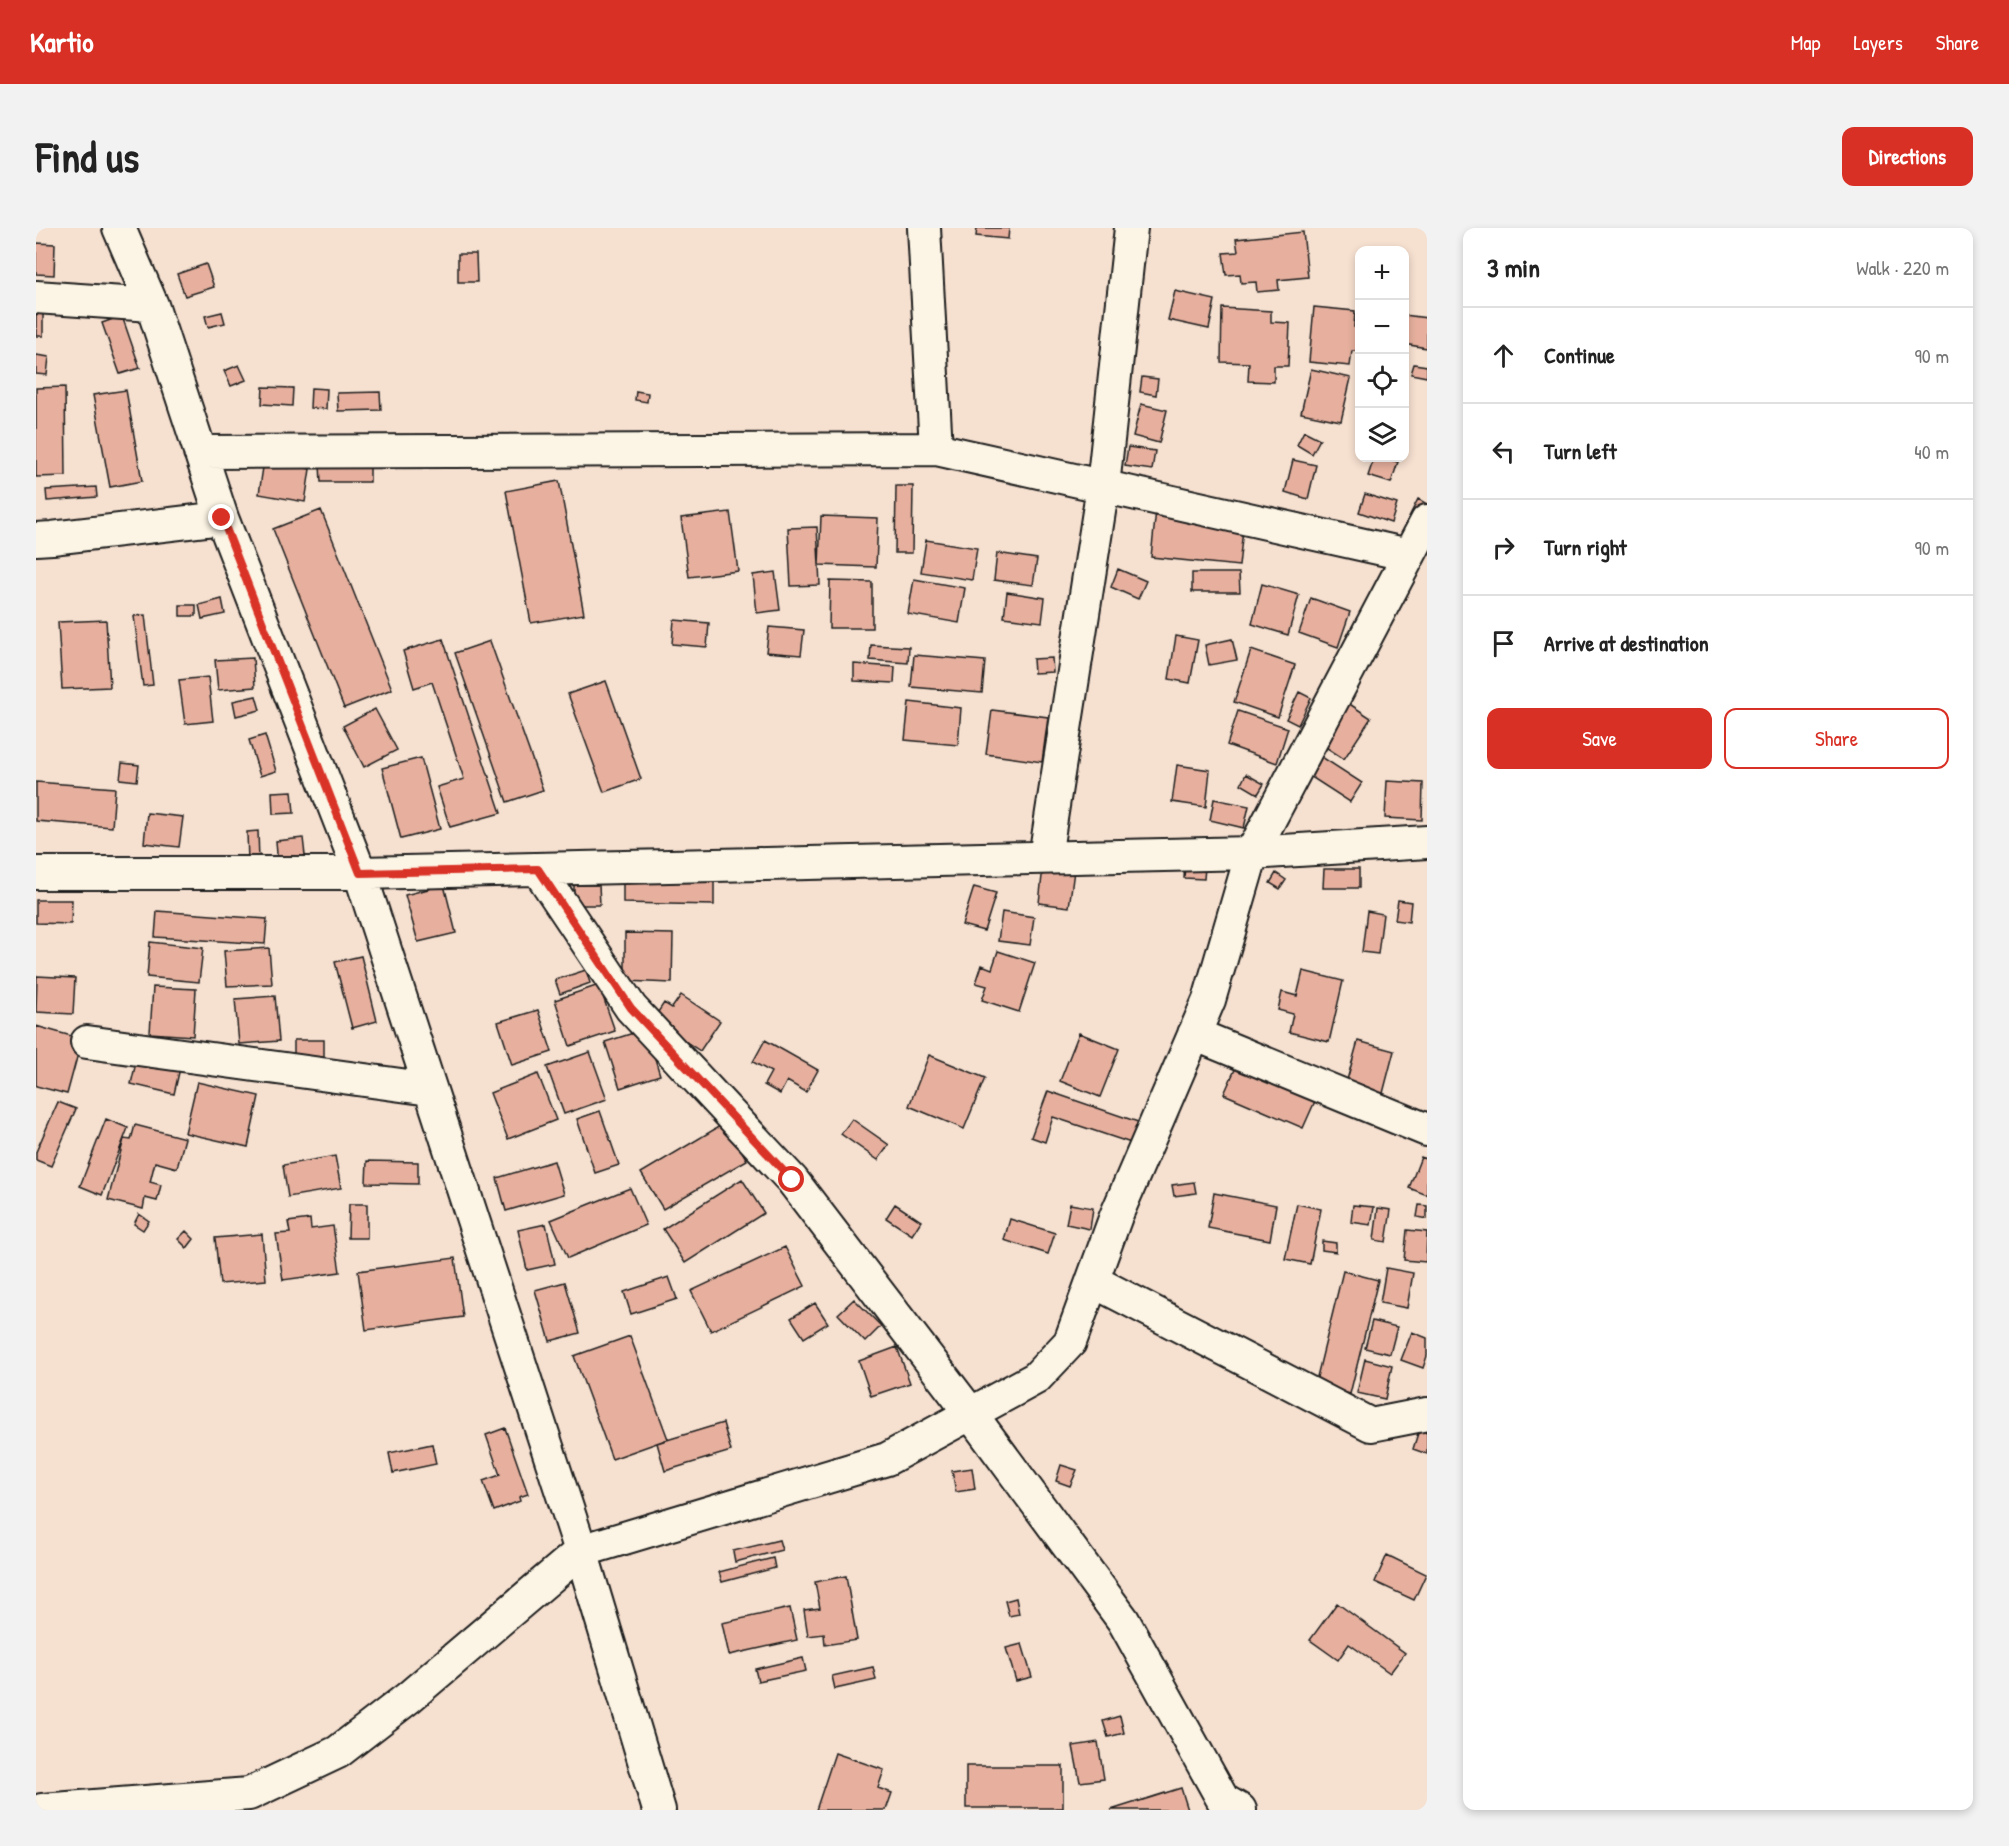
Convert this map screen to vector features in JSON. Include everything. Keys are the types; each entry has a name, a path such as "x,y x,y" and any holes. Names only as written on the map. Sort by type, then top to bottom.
{"street":[{"path":"119,228 152,305 222,518 360,873 581,1551 659,1810"},
{"path":"924,228 936,449"},
{"path":"1045,857 1103,486 1131,228"},
{"path":"36,297 152,305"},
{"path":"200,452 936,449 1409,555"},
{"path":"36,538 222,518"},
{"path":"42,1810 185,1805 249,1794 338,1752 408,1698 581,1551 887,1459 1036,1377 1070,1342 1116,1216 1209,1000 1252,853 1427,521"},
{"path":"36,873 360,873 1252,853 1427,842"},
{"path":"538,869 631,1008 792,1180 970,1414 1123,1620 1223,1800 1240,1810"},
{"path":"1194,1034 1427,1130"},
{"path":"87,1041 430,1089"},
{"path":"1093,1281 1371,1425 1427,1414"}],"building":[{"path":"977,228 1009,228 1008,239 976,236"},
{"path":"1303,232 1308,277 1278,280 1279,290 1257,292 1256,282 1241,283 1240,274 1226,275 1223,253 1238,252 1236,239"},
{"path":"36,243 55,244 54,275 36,274"},
{"path":"458,254 476,254 477,282 458,282"},
{"path":"206,264 214,287 185,296 177,274"},
{"path":"1175,291 1215,300 1209,329 1168,320"},
{"path":"1314,307 1355,311 1355,351 1352,351 1350,366 1309,362"},
{"path":"1222,308 1271,311 1271,322 1290,323 1288,366 1274,366 1274,382 1248,381 1249,363 1221,362"},
{"path":"36,310 43,310 43,336 36,336"},
{"path":"222,312 225,323 208,327 205,316"},
{"path":"122,316 140,368 120,374 102,323"},
{"path":"1409,316 1427,318 1427,348 1409,345"},
{"path":"36,355 49,357 47,375 36,374"},
{"path":"1414,364 1427,366 1427,377 1411,374"},
{"path":"239,365 246,380 231,386 224,371"},
{"path":"1311,369 1351,378 1341,421 1301,413"},
{"path":"1142,377 1158,379 1156,395 1140,392"},
{"path":"65,387 66,476 36,477 36,388"},
{"path":"263,387 293,388 292,406 262,404"},
{"path":"311,388 327,389 326,409 310,408"},
{"path":"126,390 142,481 110,487 93,395"},
{"path":"636,391 648,393 647,402 635,400"},
{"path":"380,392 381,410 338,411 337,393"},
{"path":"1141,404 1167,410 1159,443 1133,436"},
{"path":"1304,431 1320,439 1312,454 1297,445"},
{"path":"1128,447 1155,451 1152,470 1125,466"},
{"path":"1293,460 1316,465 1308,499 1285,492"},
{"path":"264,461 310,469 305,502 259,494"},
{"path":"1373,462 1398,462 1391,483 1368,476"},
{"path":"370,464 370,482 321,482 320,465"},
{"path":"559,481 584,614 531,623 506,491"},
{"path":"896,486 913,486 912,553 895,553"},
{"path":"96,487 97,497 47,501 46,490"},
{"path":"1365,494 1397,504 1391,523 1359,512"},
{"path":"1418,499 1427,504 1418,522 1409,517"},
{"path":"321,510 392,689 344,708 273,529"},
{"path":"1156,510 1244,520 1239,566 1151,557"},
{"path":"730,512 738,571 689,577 681,518"},
{"path":"821,516 878,518 876,567 819,565"},
{"path":"817,527 820,585 791,586 788,528"},
{"path":"926,540 977,548 972,580 921,572"},
{"path":"997,553 1037,559 1033,585 994,580"},
{"path":"1118,569 1146,581 1138,599 1111,587"},
{"path":"775,572 780,610 757,613 753,575"},
{"path":"1192,573 1239,573 1240,592 1192,592"},
{"path":"914,579 965,588 959,623 908,614"},
{"path":"830,581 872,582 872,628 829,628"},
{"path":"1262,584 1299,595 1288,635 1252,624"},
{"path":"1007,592 1045,598 1042,622 1004,617"},
{"path":"1311,598 1350,612 1338,647 1299,633"},
{"path":"222,599 225,614 202,619 199,605"},
{"path":"180,605 196,605 196,616 180,616"},
{"path":"145,615 153,685 143,686 134,616"},
{"path":"106,620 110,687 62,689 58,622"},
{"path":"674,620 709,623 707,647 672,644"},
{"path":"769,627 804,630 801,655 766,652"},
{"path":"1176,636 1198,640 1190,683 1169,679"},
{"path":"443,639 501,813 450,827 437,787 464,779 432,682 414,688 403,651"},
{"path":"1232,639 1237,660 1209,665 1205,645"},
{"path":"490,641 543,790 507,802 455,653"},
{"path":"871,645 909,647 908,663 870,660"},
{"path":"1251,650 1295,665 1278,717 1234,702"},
{"path":"914,655 985,661 982,693 911,687"},
{"path":"253,658 255,687 218,690 215,660"},
{"path":"1052,658 1053,672 1034,673 1033,659"},
{"path":"854,664 895,667 894,683 854,681"},
{"path":"208,677 213,721 185,724 179,680"},
{"path":"606,681 641,779 604,792 568,694"},
{"path":"1299,692 1311,698 1298,725 1286,719"},
{"path":"256,696 260,710 236,716 233,701"},
{"path":"909,702 961,708 958,745 905,740"},
{"path":"1348,703 1371,718 1344,759 1321,744"},
{"path":"375,709 397,750 364,767 343,726"},
{"path":"992,710 1048,717 1042,762 986,754"},
{"path":"1238,711 1288,728 1277,763 1227,745"},
{"path":"265,735 276,771 260,776 249,740"},
{"path":"1314,752 1362,783 1350,802 1302,771"},
{"path":"421,758 440,829 401,839 382,768"},
{"path":"122,763 139,765 137,781 120,779"},
{"path":"1177,765 1210,770 1206,807 1172,802"},
{"path":"1246,774 1264,784 1258,794 1241,784"},
{"path":"1387,781 1423,783 1422,820 1385,818"},
{"path":"36,782 115,788 112,827 36,821"},
{"path":"292,791 294,813 273,814 272,792"},
{"path":"1214,799 1249,806 1244,828 1210,820"},
{"path":"147,813 183,817 179,847 144,843"},
{"path":"258,831 259,860 248,861 247,832"},
{"path":"303,838 306,864 278,867 276,841"},
{"path":"1185,865 1205,867 1204,879 1184,878"},
{"path":"1043,867 1074,871 1069,907 1039,903"},
{"path":"1324,869 1359,869 1359,888 1323,888"},
{"path":"1276,873 1286,880 1280,889 1270,883"},
{"path":"623,876 714,878 714,905 623,903"},
{"path":"444,885 456,933 418,942 405,895"},
{"path":"574,885 599,885 600,905 574,905"},
{"path":"974,887 996,893 984,931 962,925"},
{"path":"36,900 72,900 71,924 36,923"},
{"path":"1398,900 1411,902 1409,922 1395,920"},
{"path":"157,911 267,919 265,944 155,937"},
{"path":"1367,911 1383,914 1378,954 1362,952"},
{"path":"1002,912 1034,917 1030,945 998,941"},
{"path":"625,933 673,934 672,983 625,981"},
{"path":"150,942 203,948 199,982 147,977"},
{"path":"269,948 272,984 227,986 224,951"},
{"path":"998,951 1035,963 1019,1012 982,1000 987,986 976,983 982,965 992,969"},
{"path":"361,956 377,1021 352,1028 335,962"},
{"path":"586,970 590,983 560,994 555,980"},
{"path":"1303,971 1343,981 1329,1042 1289,1032 1293,1014 1278,1010 1282,992 1297,996"},
{"path":"37,976 75,978 73,1014 36,1012"},
{"path":"599,985 615,1031 570,1046 555,1000"},
{"path":"153,987 196,989 193,1036 150,1033"},
{"path":"681,995 720,1021 700,1051 661,1025 656,1015 664,1003 672,1008"},
{"path":"275,996 279,1041 239,1044 235,999"},
{"path":"538,1010 552,1052 512,1065 498,1022"},
{"path":"36,1026 82,1039 67,1094 36,1086"},
{"path":"646,1029 660,1075 620,1088 605,1042"},
{"path":"1079,1033 1119,1049 1100,1097 1060,1081"},
{"path":"294,1040 324,1040 324,1061 294,1061"},
{"path":"765,1040 818,1070 806,1092 787,1081 780,1094 764,1085 771,1072 753,1062"},
{"path":"1358,1041 1394,1051 1382,1097 1345,1087"},
{"path":"590,1052 607,1099 564,1114 547,1067"},
{"path":"929,1055 985,1078 964,1129 909,1106"},
{"path":"137,1058 180,1068 174,1094 131,1084"},
{"path":"1237,1065 1316,1099 1303,1128 1224,1094"},
{"path":"538,1074 556,1120 508,1139 490,1093"},
{"path":"197,1082 259,1096 248,1147 185,1133"},
{"path":"1048,1091 1138,1122 1131,1143 1053,1117 1045,1142 1031,1137"},
{"path":"58,1102 76,1109 51,1166 36,1160 36,1152"},
{"path":"600,1111 619,1165 595,1173 577,1119"},
{"path":"106,1119 128,1128 102,1195 80,1186"},
{"path":"852,1119 889,1145 878,1160 841,1134"},
{"path":"725,1123 747,1160 663,1209 641,1173"},
{"path":"135,1125 185,1138 177,1168 155,1162 150,1182 161,1185 157,1201 145,1198 143,1209 108,1200 124,1139 131,1140"},
{"path":"335,1156 341,1188 288,1197 283,1165"},
{"path":"1421,1157 1427,1160 1427,1195 1409,1188"},
{"path":"367,1161 418,1162 418,1184 366,1183"},
{"path":"554,1161 564,1194 506,1211 497,1178"},
{"path":"742,1179 764,1213 685,1263 663,1229"},
{"path":"1194,1182 1196,1193 1174,1196 1172,1185"},
{"path":"630,1188 646,1225 568,1258 551,1220"},
{"path":"1214,1193 1276,1205 1270,1240 1208,1228"},
{"path":"349,1204 367,1204 367,1238 348,1238"},
{"path":"895,1204 921,1221 912,1235 886,1218"},
{"path":"1070,1204 1093,1208 1090,1229 1066,1224"},
{"path":"1297,1204 1321,1209 1310,1264 1285,1259"},
{"path":"1353,1205 1374,1207 1371,1225 1351,1222"},
{"path":"1419,1205 1427,1206 1427,1219 1417,1217"},
{"path":"1378,1208 1391,1210 1386,1242 1374,1240"},
{"path":"139,1214 149,1221 143,1230 134,1224"},
{"path":"310,1219 311,1229 333,1226 340,1272 283,1280 276,1234 290,1233 288,1222"},
{"path":"1010,1219 1055,1233 1048,1254 1004,1240"},
{"path":"546,1224 555,1264 527,1270 518,1230"},
{"path":"1407,1230 1427,1232 1426,1262 1404,1260"},
{"path":"186,1231 194,1239 187,1248 178,1239"},
{"path":"262,1234 266,1280 220,1284 215,1238"},
{"path":"1322,1241 1336,1243 1336,1252 1322,1250"},
{"path":"785,1247 805,1286 711,1331 691,1291"},
{"path":"455,1258 463,1317 366,1330 358,1271"},
{"path":"1386,1268 1413,1273 1407,1308 1380,1303"},
{"path":"1343,1271 1378,1280 1350,1394 1315,1385"},
{"path":"669,1277 677,1299 631,1314 624,1292"},
{"path":"565,1282 580,1333 550,1341 535,1290"},
{"path":"854,1299 881,1326 865,1342 838,1314"},
{"path":"815,1303 828,1323 804,1338 791,1318"},
{"path":"1372,1321 1397,1327 1390,1354 1365,1348"},
{"path":"1412,1332 1427,1338 1427,1356 1423,1368 1401,1360"},
{"path":"630,1336 668,1439 612,1459 574,1356"},
{"path":"897,1347 910,1383 871,1396 859,1361"},
{"path":"1365,1359 1392,1366 1385,1399 1357,1393"},
{"path":"723,1423 731,1451 665,1471 657,1443"},
{"path":"505,1428 528,1494 519,1497 520,1501 494,1511 483,1481 500,1475 486,1435"},
{"path":"1419,1430 1427,1433 1427,1454 1413,1449"},
{"path":"432,1444 436,1464 393,1473 389,1453"},
{"path":"1061,1465 1077,1470 1070,1486 1056,1481"},
{"path":"972,1468 975,1489 956,1492 952,1471"},
{"path":"779,1540 782,1550 735,1562 733,1551"},
{"path":"1387,1555 1426,1574 1414,1600 1375,1582"},
{"path":"773,1558 775,1568 722,1582 719,1572"},
{"path":"846,1576 857,1640 825,1645 824,1634 808,1636 804,1610 820,1608 815,1582"},
{"path":"1016,1598 1019,1614 1009,1616 1005,1601"},
{"path":"1337,1603 1405,1653 1390,1673 1349,1644 1338,1660 1310,1640"},
{"path":"790,1608 797,1640 729,1655 722,1623"},
{"path":"1022,1644 1032,1677 1016,1681 1006,1648"},
{"path":"803,1658 806,1671 758,1681 755,1669"},
{"path":"873,1667 876,1680 835,1689 832,1676"},
{"path":"1120,1716 1124,1733 1108,1737 1103,1721"},
{"path":"1098,1742 1104,1779 1080,1782 1073,1746"},
{"path":"835,1753 884,1770 878,1788 892,1793 886,1810 816,1810"},
{"path":"966,1766 1063,1766 1063,1808 966,1808"},
{"path":"1181,1788 1188,1810 1111,1810"}],"route":[{"path":"222,518 360,873 538,869 631,1008 792,1180"}]}
